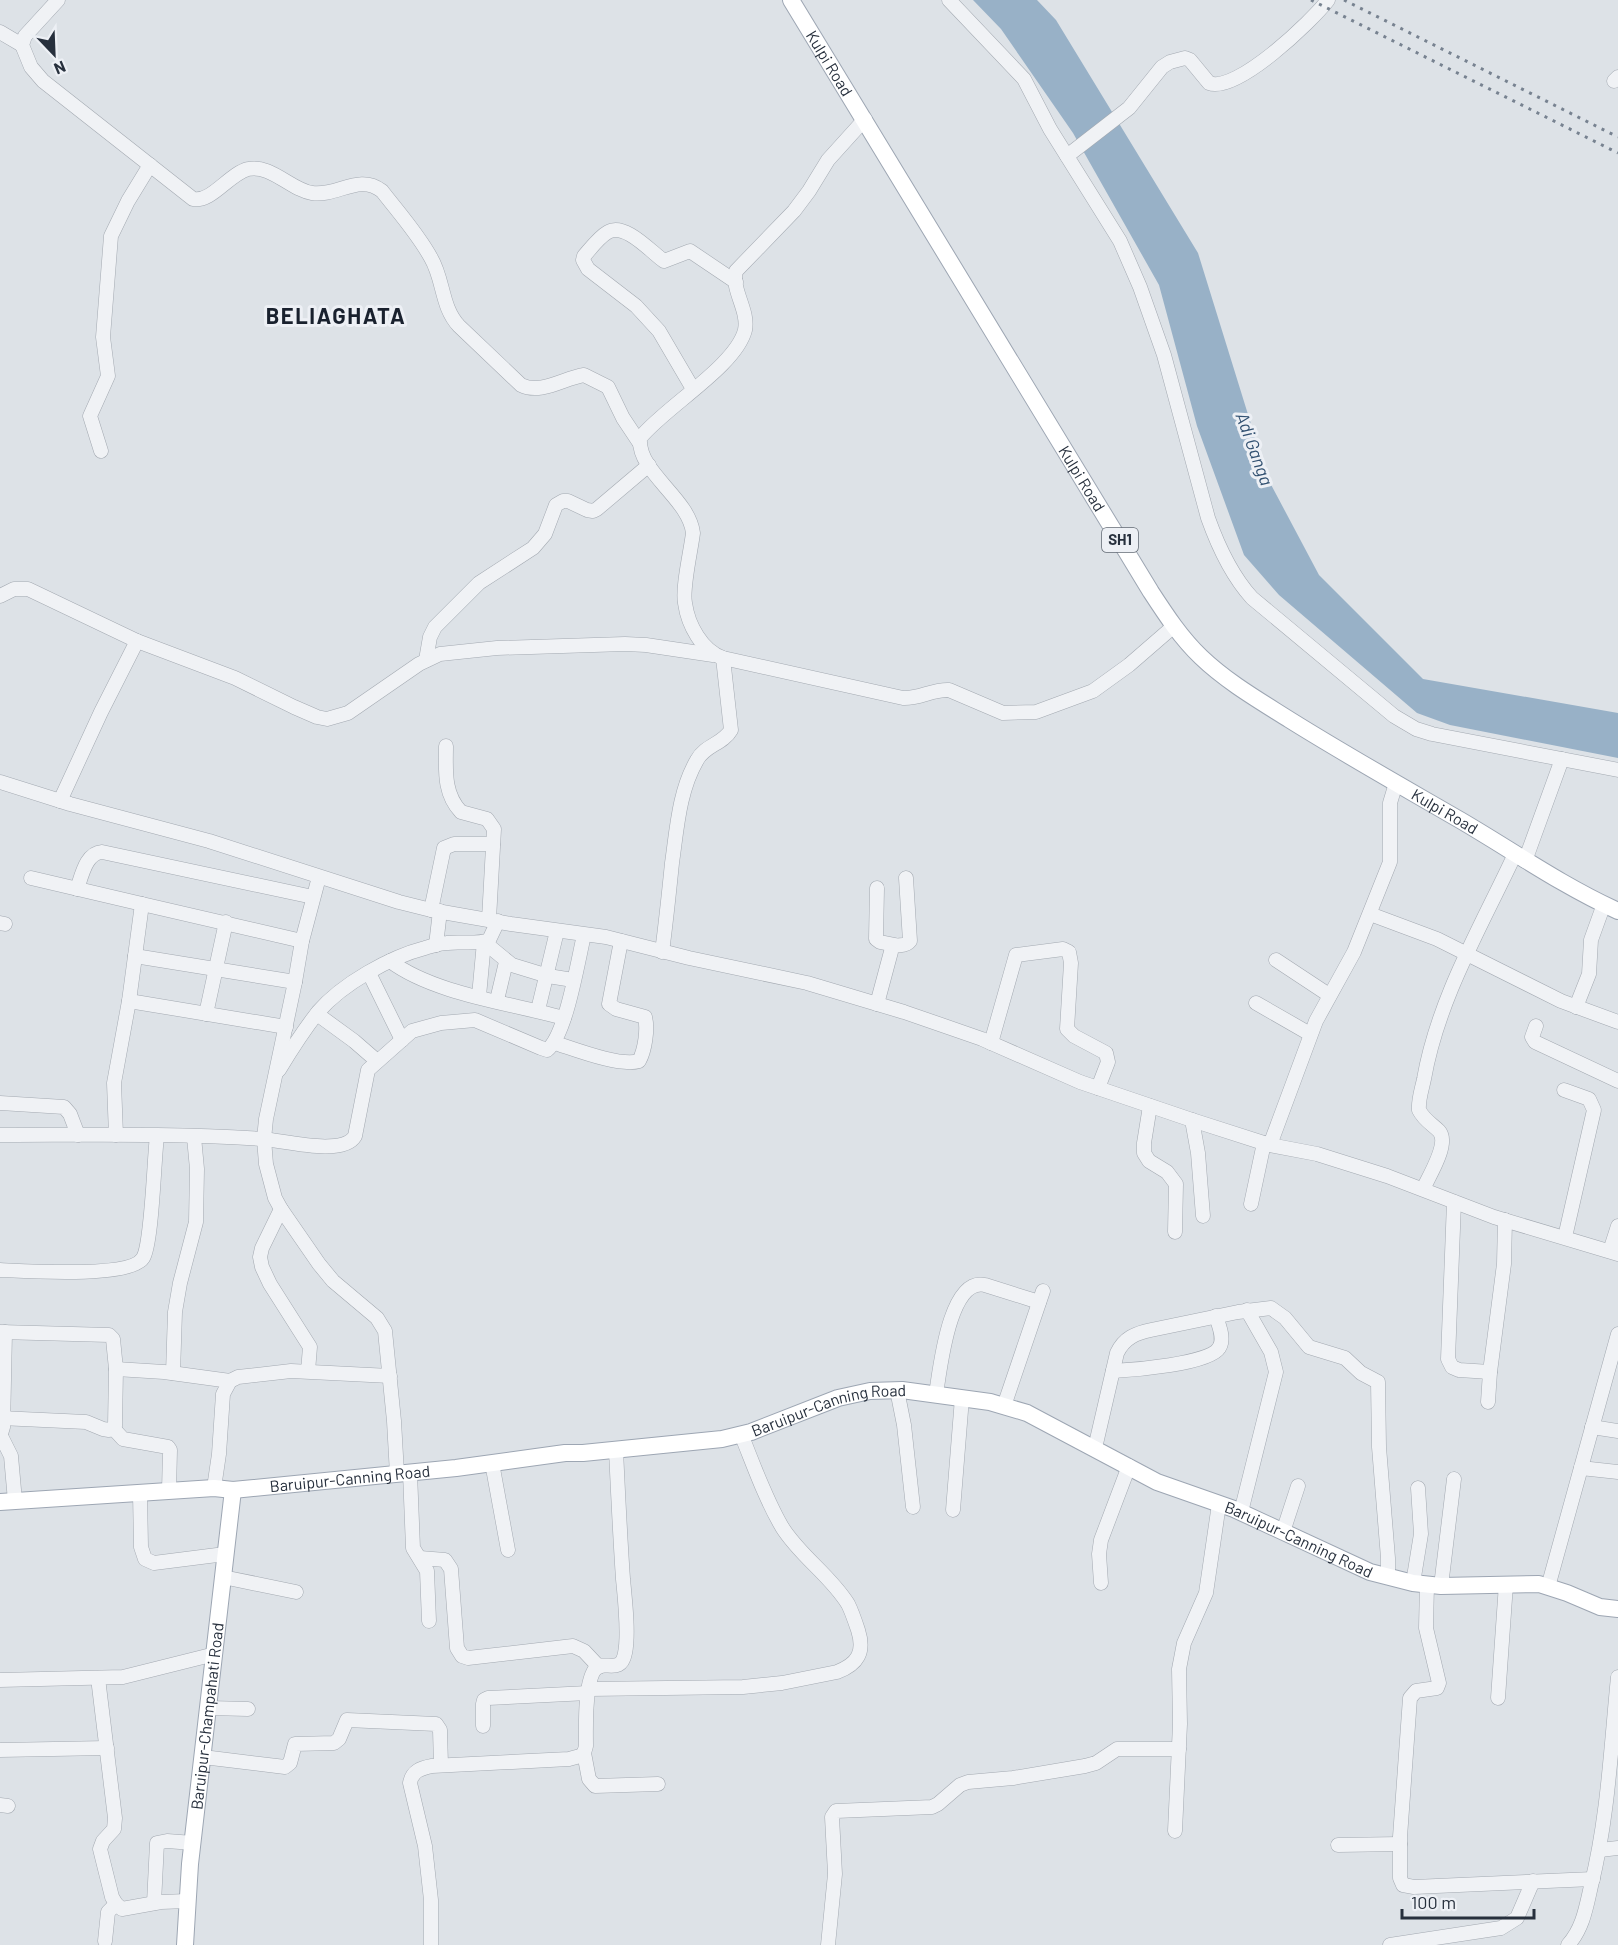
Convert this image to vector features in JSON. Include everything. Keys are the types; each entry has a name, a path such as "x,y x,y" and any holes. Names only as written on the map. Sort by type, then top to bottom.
{"main road":[{"name":"Kulpi Road","path":"791,0 866,119 1010,360 1174,626 1202,658 1253,697 1520,857 1614,908"},
{"name":"Baruipur-Canning Road","path":"7,1502 214,1488 233,1490 404,1473 565,1453 722,1439 838,1398 870,1391 897,1390 990,1401 1026,1413 1157,1482 1241,1512 1370,1572 1427,1584 1539,1584 1600,1607 1618,1609"},
{"name":"Baruipur-Champahati Road","path":"185,1945 193,1843 233,1490"}],"street":[{"path":"58,0 25,36 22,45 31,67 43,81 196,200 206,198 229,180 249,169 265,171 314,194 365,183 377,187 420,240 432,259 443,299 451,316 521,385 527,388 539,388 584,375 608,387 623,418 639,442 649,465 690,519 693,533 685,604 701,642 718,656 731,730 723,740 703,752 689,776 677,820 662,952"},
{"path":"949,0 1024,79 1050,129 1072,152 1120,241 1140,287 1164,355 1214,535 1242,586 1252,598 1386,709 1416,729 1618,770"},
{"path":"1072,152 1132,105 1162,67 1182,57 1190,60 1209,83 1233,80 1243,75 1312,20 1328,0"},
{"path":"3,40 22,45"},
{"path":"639,442 642,435 731,355 743,335 745,315 736,282 736,272 794,211 828,160 866,119"},
{"path":"101,451 90,416 108,376 103,337 111,236 128,201 150,165"},
{"path":"693,389 659,331 636,306 588,270 583,260 607,232 618,230 632,235 664,261 688,251 693,252 736,282"},
{"path":"426,660 430,637 435,627 479,583 533,548 545,534 556,505 568,501 593,511 649,465"},
{"path":"0,596 14,588 28,589 137,641 235,678 317,717 327,718 348,713 426,660 440,654 457,651 625,644 718,656 903,698 918,698 949,690 996,712 1024,714 1045,709 1093,691 1129,665 1174,626"},
{"path":"60,801 137,641"},
{"path":"273,1080 300,1036 317,1014 331,1000 369,973 390,961 436,945 449,942 484,942 492,935 494,828 487,819 461,812 450,796 447,786 446,746"},
{"path":"1423,1189 1443,1141 1442,1134 1427,1121 1419,1110 1427,1061 1437,1024 1467,954 1520,857 1562,759"},
{"path":"0,782 60,801 209,841 319,877 435,910 621,941 807,983 878,1004 991,1043 1098,1088 1150,1106 1267,1144 1317,1154 1423,1189 1505,1220 1614,1253 1618,1226"},
{"path":"1251,1204 1267,1144 1310,1034 1329,995 1348,965 1390,862 1390,803 1396,783"},
{"path":"436,945 435,910 444,848 454,844 493,844"},
{"path":"77,889 90,857 102,852 313,897"},
{"path":"319,877 302,941 286,1027 273,1080 264,1139 266,1164 275,1198 304,1244 326,1273 382,1326 386,1339 413,1548 428,1577 429,1621"},
{"path":"31,878 302,941"},
{"path":"877,888 876,939 880,942 905,945 911,938 906,878"},
{"path":"116,1135 114,1083 129,1001 142,904"},
{"path":"1575,1006 1589,975 1591,940 1614,908"},
{"path":"1370,914 1437,939 1561,1001 1618,1022"},
{"path":"206,1014 226,922"},
{"path":"538,1011 557,931"},
{"path":"0,1135 264,1139 310,1146 340,1145 350,1142 355,1136 368,1070 417,1029 441,1023 470,1020 481,1022 548,1050 555,1043 564,1018 584,935"},
{"path":"555,1043 594,1056 630,1063 639,1061 645,1035 645,1017 616,1009 609,1004 621,941"},
{"path":"484,942 515,967 573,980"},
{"path":"479,996 484,942"},
{"path":"878,1004 892,948 895,945"},
{"path":"991,1043 1016,955 1063,950 1069,952 1071,963 1067,1029 1074,1036 1106,1053 1108,1062 1098,1088"},
{"path":"135,956 295,982"},
{"path":"1276,960 1329,995"},
{"path":"390,961 412,976 446,988 564,1018"},
{"path":"497,1000 506,962"},
{"path":"369,973 402,1040"},
{"path":"129,1001 286,1027"},
{"path":"1256,1003 1310,1034"},
{"path":"317,1014 377,1061"},
{"path":"1536,1026 1532,1037 1535,1042 1618,1081"},
{"path":"1564,1090 1589,1099 1594,1110 1565,1237"},
{"path":"0,1103 64,1107 78,1135"},
{"path":"1150,1106 1144,1153 1149,1161 1167,1172 1176,1184 1175,1232"},
{"path":"1192,1120 1198,1153 1203,1216"},
{"path":"0,1270 83,1272 129,1268 141,1262 145,1256 148,1237 157,1136"},
{"path":"173,1373 180,1283 196,1222 197,1169 194,1137"},
{"path":"1454,1202 1448,1359 1452,1367 1459,1370 1490,1372"},
{"path":"281,1209 260,1257 270,1284 310,1347 308,1371"},
{"path":"1488,1402 1504,1264 1505,1220"},
{"path":"936,1394 946,1341 958,1302 969,1287 980,1283 1041,1297 1004,1406"},
{"path":"1095,1448 1119,1349 1133,1335 1247,1310 1266,1307 1274,1309 1309,1347 1345,1358 1361,1373 1378,1382 1379,1447 1388,1576"},
{"path":"1241,1512 1276,1372 1271,1352 1247,1310"},
{"path":"1113,1371 1160,1366 1212,1355 1220,1347 1221,1342 1216,1316"},
{"path":"7,1502 11,1456 0,1436 3,1332 109,1335 112,1337 116,1368 115,1426 113,1428"},
{"path":"1548,1587 1618,1334"},
{"path":"116,1368 230,1381 238,1377 284,1371 390,1376"},
{"path":"214,1488 223,1394 230,1381"},
{"path":"897,1390 913,1507"},
{"path":"953,1510 962,1398"},
{"path":"2,1418 86,1422 103,1429 113,1428"},
{"path":"1592,1427 1618,1431"},
{"path":"113,1428 123,1439 168,1447 170,1450 169,1491"},
{"path":"483,1726 483,1704 488,1698 588,1691 763,1686 837,1672 847,1668 860,1655 859,1634 848,1604 783,1529 741,1434"},
{"path":"616,1450 626,1650 624,1660 618,1665 599,1667 595,1671 588,1691 584,1753 589,1779 595,1786 658,1784"},
{"path":"492,1463 508,1550"},
{"path":"1101,1583 1099,1554 1101,1540 1129,1466"},
{"path":"1581,1468 1618,1472"},
{"path":"1427,1584 1454,1479"},
{"path":"1283,1532 1298,1486"},
{"path":"1418,1488 1427,1584 1426,1628 1439,1683 1437,1688 1416,1692 1410,1698 1400,1844 1400,1878 1403,1885 1593,1879"},
{"path":"140,1493 141,1547 145,1559 154,1563 225,1554"},
{"path":"1175,1831 1179,1749 1179,1669 1184,1643 1206,1593 1219,1504"},
{"path":"420,1558 445,1560 451,1569 457,1648 462,1656 468,1658 573,1646 584,1651 599,1667"},
{"path":"223,1576 296,1592"},
{"path":"1498,1698 1506,1584"},
{"path":"0,1680 136,1675 215,1654"},
{"path":"1568,1945 1583,1920 1600,1850 1615,1737 1618,1677"},
{"path":"98,1678 115,1825 100,1849 116,1904 122,1909 154,1903 187,1901"},
{"path":"209,1708 248,1709"},
{"path":"203,1757 285,1767 290,1763 296,1744 300,1742 334,1743 339,1739 347,1720 360,1719 436,1724 440,1730 441,1766"},
{"path":"0,1750 107,1748"},
{"path":"828,1945 835,1874 832,1817 836,1811 932,1806 938,1804 960,1785 968,1782 1085,1767 1096,1763 1117,1749 1179,1749"},
{"path":"431,1945 431,1900 425,1846 410,1783 413,1774 420,1769 441,1766 569,1759 584,1753"},
{"path":"154,1903 157,1844 167,1841 193,1843"},
{"path":"1338,1845 1400,1844"},
{"path":"1600,1850 1618,1848"},
{"path":"1390,1945 1501,1928 1517,1918 1533,1881"},
{"path":"105,1941 107,1916 110,1908 116,1904"}],"water":[{"name":"Adi Ganga","path":"973,0 1037,0 1056,20 1198,253 1268,479 1319,575 1423,679 1618,713 1618,758 1450,725 1417,713 1279,595 1244,555 1197,426 1159,285 1073,133 1001,29"}],"railway":[{"path":"1311,0 1618,153"},
{"path":"1344,0 1618,137"}],"district":[{"name":"BELIAGHATA","path":"336,316"}]}
